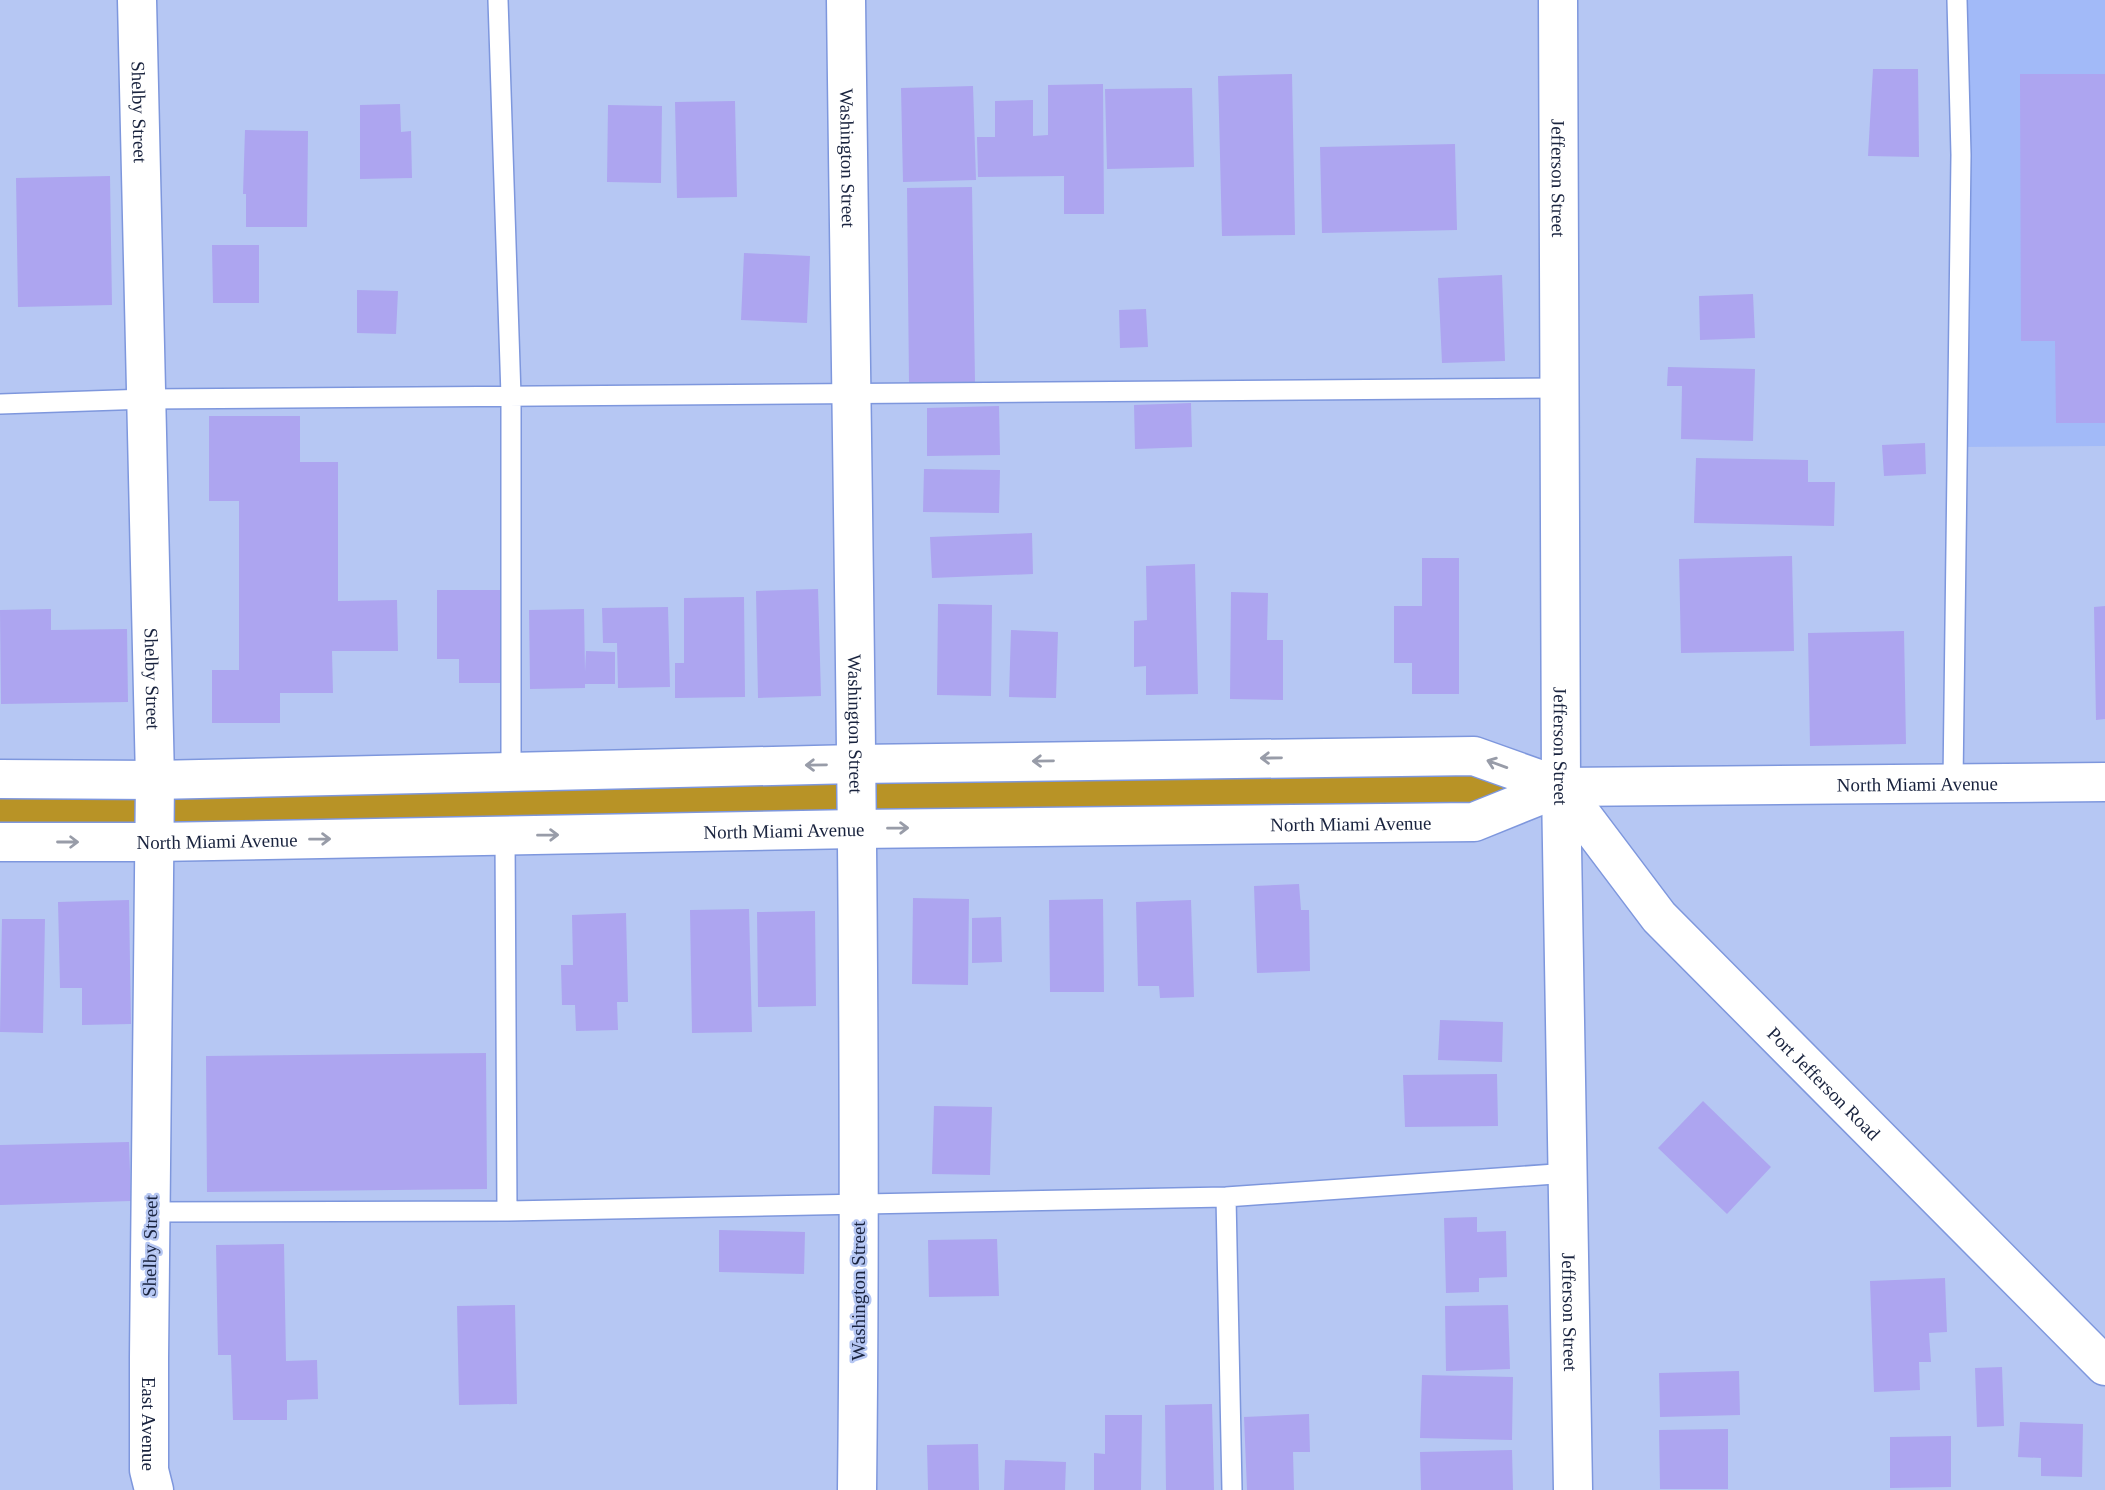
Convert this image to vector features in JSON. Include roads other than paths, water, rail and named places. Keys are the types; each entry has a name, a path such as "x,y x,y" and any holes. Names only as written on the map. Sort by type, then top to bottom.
{"street":[{"name":"Shelby Street","path":"137,0 155,780 149,1358"},
{"name":"Washington Street","path":"846,0 856,764 857,1490"},
{"name":"Jefferson Street","path":"1558,0 1561,787 1573,1490"},
{"name":"North Miami Avenue","path":"0,779 155,780 856,764 1474,756 1561,787 2105,782"},
{"name":"North Miami Avenue","path":"0,842 155,842 856,829 1474,822 1561,787"},
{"name":"Port Jefferson Road","path":"1561,787 1659,917 2105,1366"},
{"name":"East Avenue","path":"149,1358 149,1470 154,1490"}],"lane":[{"path":"498,0 511,396 511,772"},
{"path":"1953,782 1961,155 1957,0"},
{"path":"0,404 147,399 1561,387"},
{"path":"505,836 507,1211"},
{"path":"151,1212 507,1211 1226,1197 1569,1173"},
{"path":"1226,1197 1232,1490"}]}
